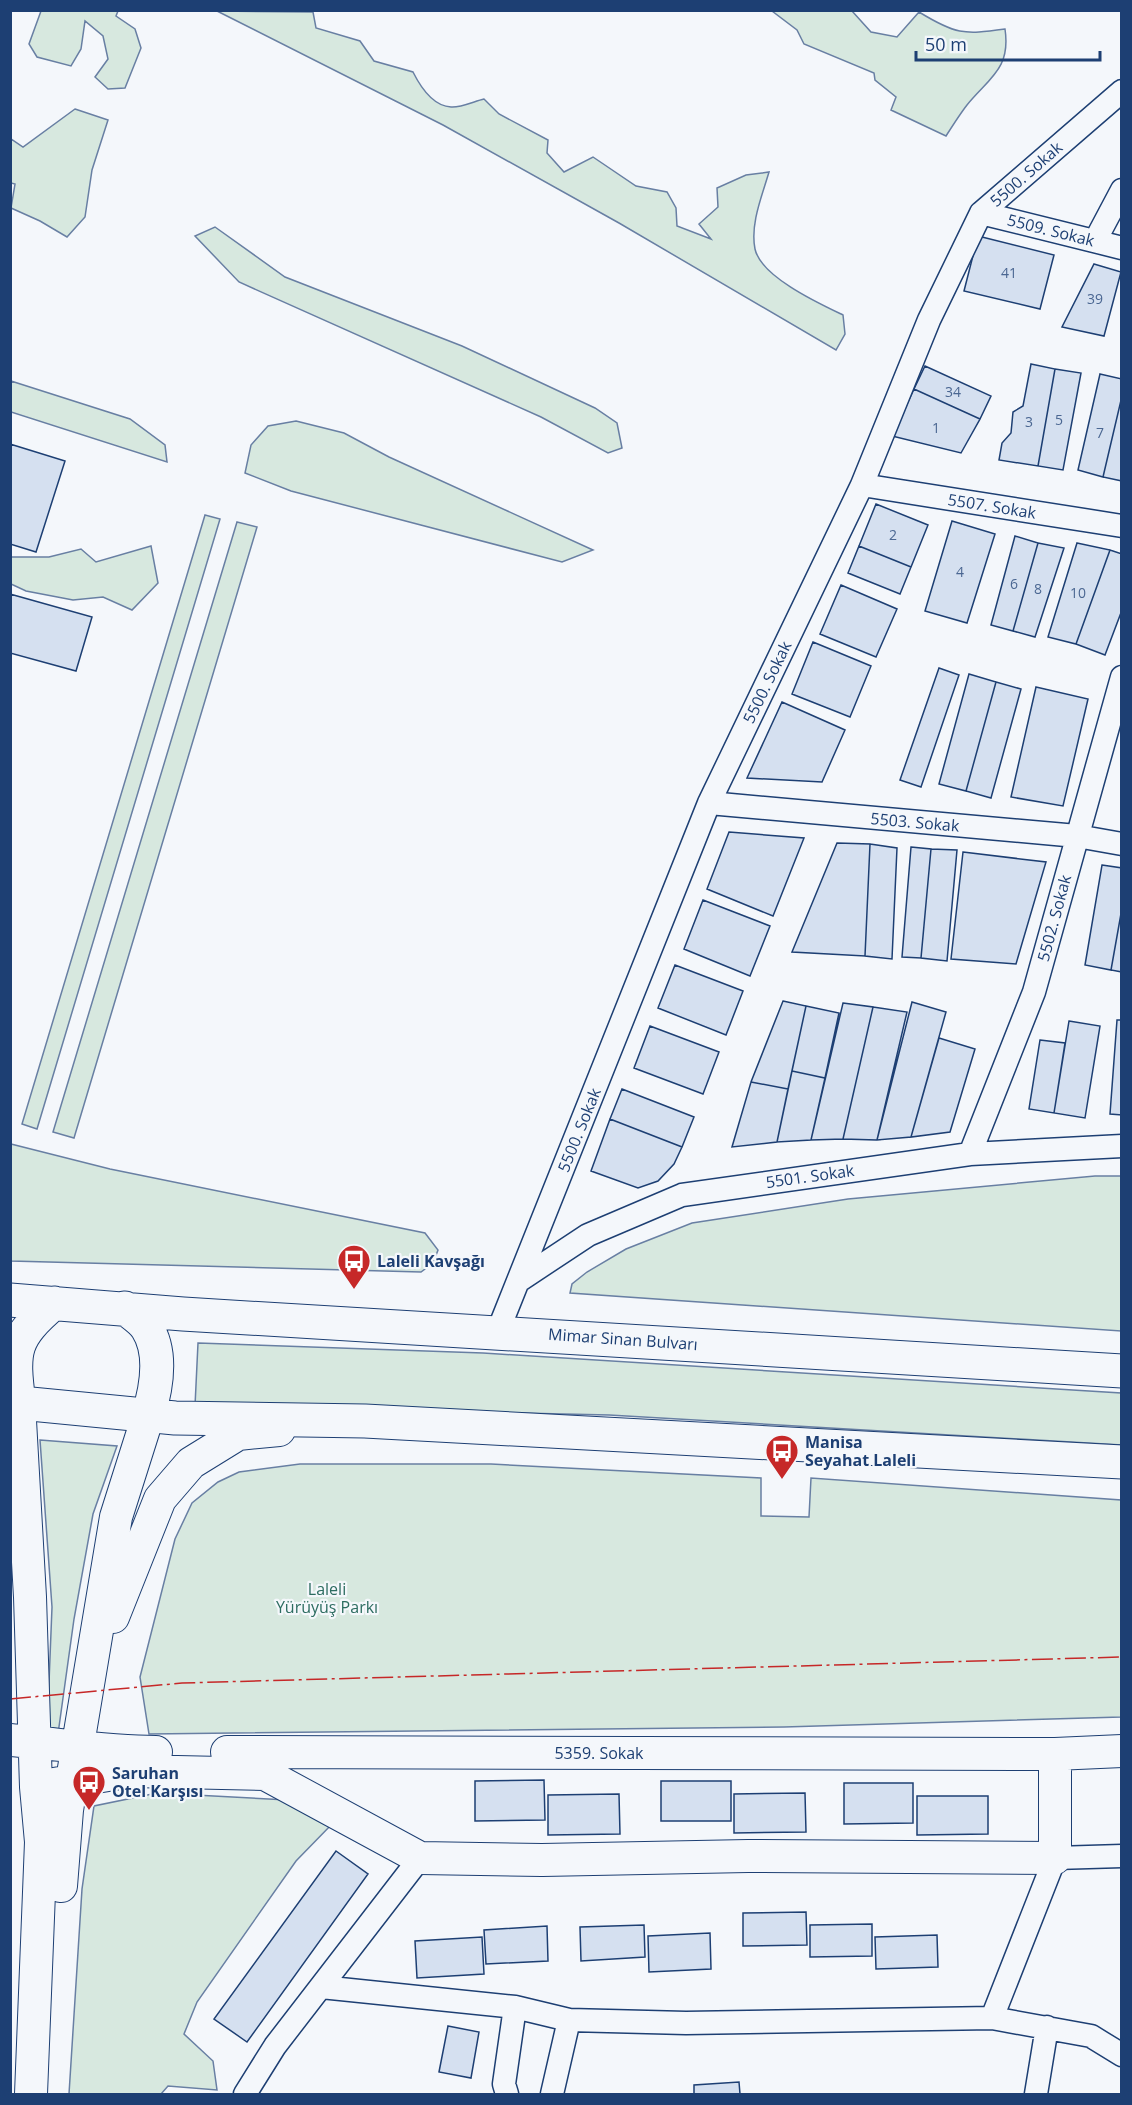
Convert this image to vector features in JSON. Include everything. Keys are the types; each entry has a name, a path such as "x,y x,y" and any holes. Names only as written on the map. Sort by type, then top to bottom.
{"highway":[{"path":"10,1300 125,1308 146,1327 155,1351 156,1391 148,1416"},
{"path":"54,1303 30,1323 18,1343 15,1402 148,1416 365,1421 1122,1462"},
{"name":"Mimar Sinan Bulvarı","path":"125,1308 1122,1371"}],"street":[{"name":"5500. Sokak","path":"498,1331 709,803 862,485 929,320 981,213 1122,91"},
{"path":"1095,241 1122,190"},
{"name":"5509. Sokak","path":"981,213 1122,248"},
{"name":"5507. Sokak","path":"862,485 1122,526"},
{"name":"5502. Sokak","path":"970,1154 1034,992 1122,677"},
{"name":"5503. Sokak","path":"709,803 1077,836 1122,844"},
{"name":"5501. Sokak","path":"520,1280 588,1235 682,1194 970,1154 1122,1146"},
{"path":"15,1402 30,1597 30,1662 23,1741 36,1787 41,1842 30,2094"},
{"path":"50,2094 63,1845 71,1783 92,1671 116,1517 148,1416"},
{"path":"92,1671 160,1499 191,1463 238,1434 365,1421"},
{"path":"10,1558 30,1597"},
{"name":"5359. Sokak","path":"23,1741 77,1745 113,1752 1055,1754 1122,1751"},
{"path":"992,2018 1055,1858 1055,1754"},
{"path":"36,1787 71,1783 132,1771 266,1774 420,1858 542,1860 748,1856 1055,1858 1122,1856"},
{"path":"244,2094 275,2046 420,1858"},
{"path":"321,1987 515,2007 569,2020 686,2023 992,2018 1091,2036 1122,2055"},
{"path":"507,2094 504,2084 515,2007"},
{"path":"552,2094 569,2020"},
{"path":"1036,2094 1047,2027"}],"green space":[{"path":"41,11 118,11 116,16 135,29 141,48 125,88 108,89 95,77 108,59 103,36 85,21 81,49 71,66 37,57 29,44"},
{"path":"217,11 313,12 316,28 360,41 374,61 413,72 423,89 438,103 455,107 484,99 499,114 548,140 547,153 564,172 593,157 636,186 667,192 676,208 677,226 711,239 699,224 718,207 717,188 746,175 769,172 754,230 755,249 768,270 779,279 843,315 845,334 836,350 619,223 443,125"},
{"path":"772,11 852,11 871,32 897,37 919,12 942,25 960,31 979,32 1005,29 1005,54 996,72 967,105 946,136 891,110 896,97 875,80 874,73 804,44 797,30"},
{"path":"75,109 108,120 92,170 85,217 67,237 11,208 15,184 11,183 11,139 23,147"},
{"path":"215,227 285,277 462,346 595,408 617,423 622,448 608,453 541,417 239,282 195,236"},
{"path":"11,381 130,419 165,445 167,462 11,412"},
{"path":"296,421 344,433 389,457 593,550 562,562 291,491 245,473 251,445 268,426"},
{"path":"205,515 220,519 37,1129 22,1124"},
{"path":"237,522 257,527 74,1138 53,1132"},
{"path":"151,546 158,583 132,610 103,597 73,600 26,591 11,584 11,557 49,557 81,549 96,562"},
{"path":"11,1144 110,1169 425,1233 438,1250 433,1263 421,1272 11,1261"},
{"path":"1095,1176 1121,1176 1121,1331 570,1293 572,1284 587,1272 626,1249 692,1223 848,1199"},
{"path":"198,1343 483,1353 1121,1393 1122,1445 609,1415 195,1406"},
{"path":"40,1440 117,1446 93,1514 74,1619 58,1734 47,1733 52,1607"},
{"name":"Laleli Yürüyüş Parkı","path":"300,1464 491,1464 761,1478 761,1516 809,1517 811,1478 1121,1500 1121,1717 784,1727 149,1734 140,1677 175,1539 192,1503 218,1482 239,1472"},
{"path":"157,1793 288,1800 333,1823 296,1861 197,2002 184,2034 213,2061 217,2090 168,2086 161,2094 69,2094 82,1889 94,1806"}],"building":[{"path":"978,236 1054,255 1040,309 964,291"},
{"path":"1094,264 1121,272 1104,336 1062,327"},
{"path":"1031,364 1055,369 1038,466 999,460 1002,443 1011,433 1013,412 1023,406"},
{"path":"925,366 991,396 980,419 914,389"},
{"path":"1055,369 1081,373 1063,470 1038,466"},
{"path":"1100,374 1122,379 1122,396 1103,477 1078,470"},
{"path":"914,389 980,419 961,453 892,436"},
{"path":"1122,396 1122,481 1103,477"},
{"path":"10,444 65,461 36,552 10,544"},
{"path":"876,504 928,525 911,567 859,546"},
{"path":"952,521 995,534 967,623 925,611"},
{"path":"1015,536 1038,543 1013,631 991,625"},
{"path":"1038,543 1064,548 1035,637 1013,631"},
{"path":"1077,543 1110,550 1076,644 1048,637"},
{"path":"859,546 911,567 900,594 848,573"},
{"path":"1110,550 1122,554 1122,610 1105,655 1076,644"},
{"path":"841,585 897,609 876,657 820,634"},
{"path":"10,594 92,617 76,671 10,653"},
{"path":"813,642 871,666 850,717 792,694"},
{"path":"939,668 959,675 921,787 900,780"},
{"path":"969,674 996,682 966,791 939,784"},
{"path":"996,682 1021,689 991,798 966,791"},
{"path":"1036,687 1088,699 1063,806 1011,797"},
{"path":"782,702 845,730 822,782 747,778"},
{"path":"729,832 804,838 773,916 707,889"},
{"path":"837,843 870,844 865,956 792,952"},
{"path":"870,844 897,848 892,959 865,956"},
{"path":"911,847 931,849 921,958 902,957"},
{"path":"931,849 957,850 947,961 921,958"},
{"path":"963,852 1046,862 1016,964 951,959"},
{"path":"1102,865 1122,868 1122,908 1111,970 1085,965"},
{"path":"703,900 770,926 750,976 684,949"},
{"path":"1122,908 1122,972 1111,970"},
{"path":"675,965 743,991 726,1035 658,1008"},
{"path":"783,1001 806,1006 788,1089 751,1082"},
{"path":"912,1002 946,1012 911,1137 877,1140"},
{"path":"843,1003 873,1007 843,1139 811,1140"},
{"path":"806,1006 839,1013 825,1078 792,1071"},
{"path":"873,1007 907,1012 877,1140 843,1139"},
{"path":"1117,1020 1122,1020 1122,1115 1110,1114"},
{"path":"1069,1021 1100,1026 1085,1118 1054,1113"},
{"path":"650,1026 719,1052 703,1094 634,1068"},
{"path":"939,1038 975,1049 950,1132 911,1137"},
{"path":"1040,1040 1065,1043 1054,1113 1029,1109"},
{"path":"792,1071 825,1078 811,1140 777,1142"},
{"path":"751,1082 788,1089 777,1142 732,1147"},
{"path":"622,1089 694,1117 682,1147 610,1119"},
{"path":"610,1119 682,1147 674,1164 658,1181 638,1188 591,1171"},
{"path":"544,1780 545,1820 475,1821 475,1781"},
{"path":"661,1781 731,1781 731,1821 661,1821"},
{"path":"844,1783 913,1783 913,1823 844,1824"},
{"path":"805,1793 806,1832 734,1833 734,1794"},
{"path":"619,1794 620,1834 548,1835 548,1795"},
{"path":"917,1796 988,1796 988,1834 917,1835"},
{"path":"336,1851 368,1874 247,2042 214,2019"},
{"path":"806,1912 807,1945 743,1946 743,1913"},
{"path":"872,1924 872,1956 810,1957 810,1925"},
{"path":"644,1925 645,1957 581,1961 580,1927"},
{"path":"547,1926 548,1961 486,1964 484,1930"},
{"path":"710,1933 711,1969 649,1972 648,1936"},
{"path":"937,1935 938,1967 876,1969 875,1937"},
{"path":"482,1937 484,1974 417,1978 415,1941"},
{"path":"448,2026 479,2032 471,2078 439,2072"},
{"path":"739,2082 740,2094 694,2094 694,2085"}],"power":[{"path":"10,1699 182,1683 1122,1657"}],"place":[{"name":"Laleli Kavşağı","path":"354,1290"},
{"name":"Manisa Seyahat Laleli","path":"782,1480"},
{"name":"Saruhan Otel Karşısı","path":"89,1811"}]}
